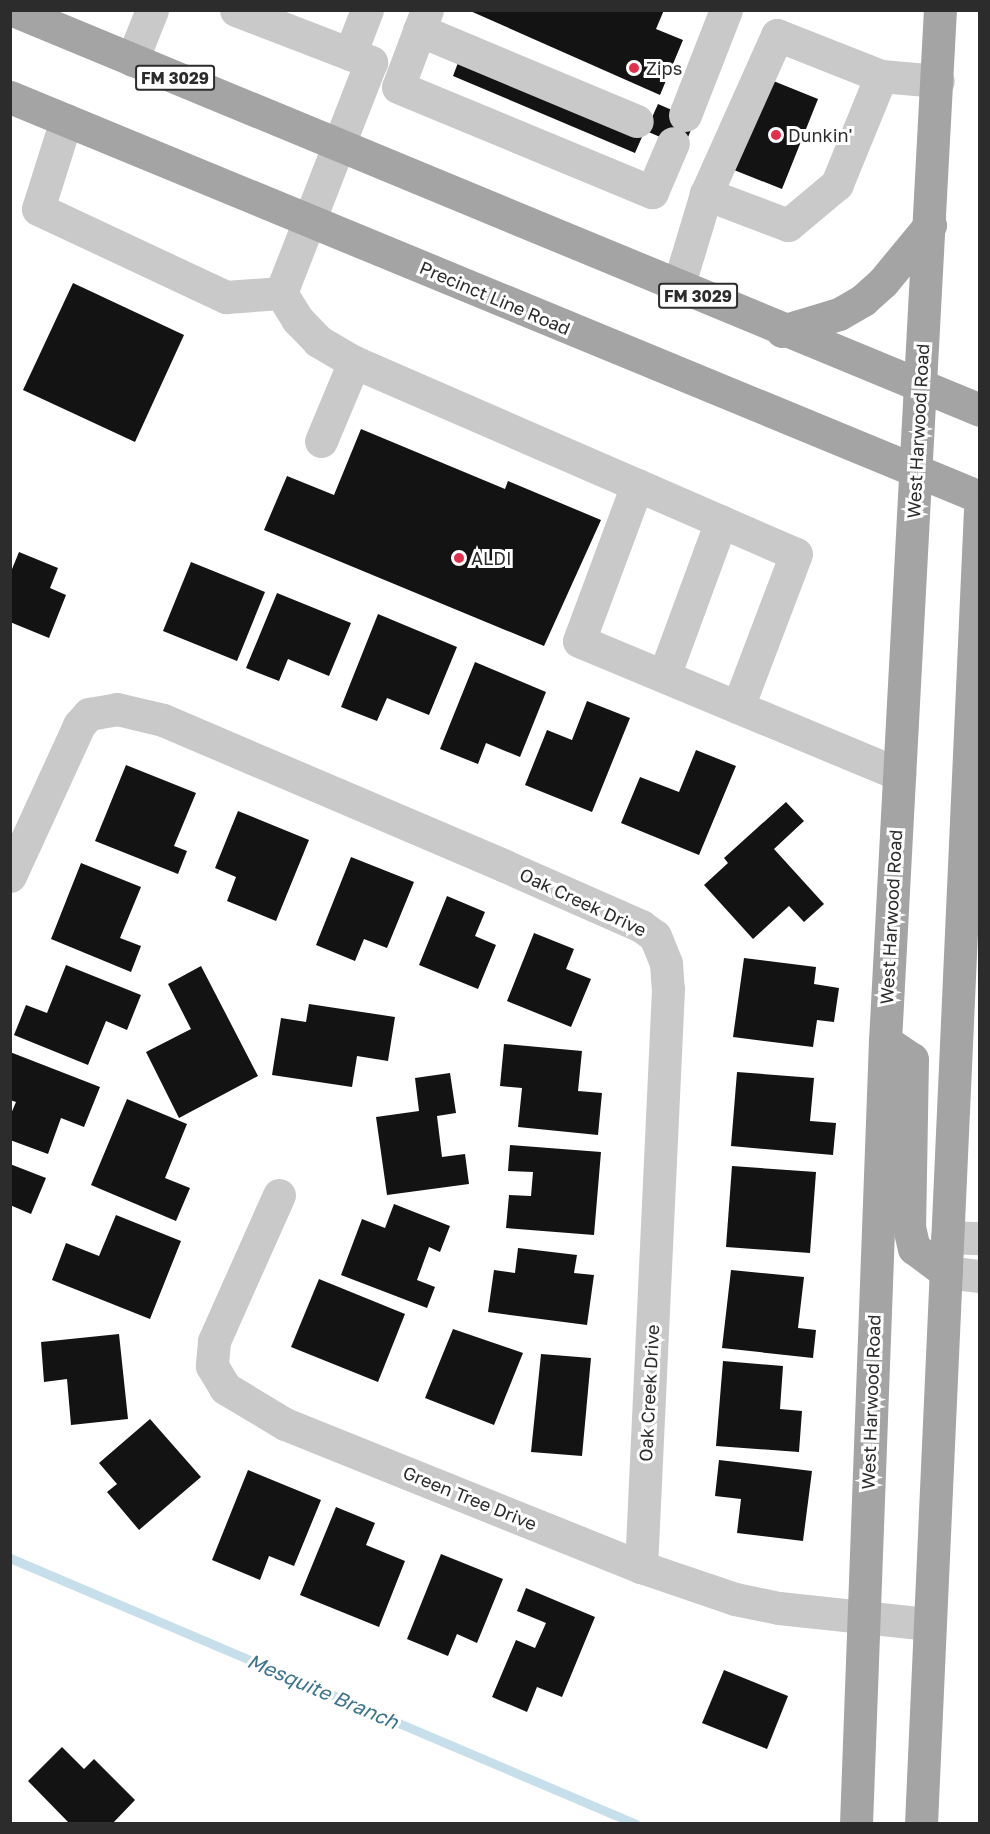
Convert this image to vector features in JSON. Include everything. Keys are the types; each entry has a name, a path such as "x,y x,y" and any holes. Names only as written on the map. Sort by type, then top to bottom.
{"main road":[{"name":"FM 3029","path":"13,10 782,331 980,410"},
{"name":"West Harwood Road","path":"855,1824 885,1041 940,10"},
{"name":"Precinct Line Road","path":"10,97 980,497"},
{"path":"782,331 839,314 863,300 883,282 930,225"},
{"path":"921,1824 946,1237 972,849 980,511"},
{"path":"885,1041 912,1059 909,1227 914,1248 946,1272"}],"street":[{"path":"132,60 152,10"},
{"path":"236,10 360,58 398,87 652,192 726,10"},
{"path":"281,293 337,146 360,58 368,10"},
{"path":"398,87 423,20 637,121"},
{"path":"678,287 706,194 777,35 881,76 938,81"},
{"path":"706,194 788,225 837,184 881,76"},
{"path":"66,120 38,209 226,297 281,293"},
{"path":"281,293 297,320 318,341 354,362 796,554 738,707"},
{"path":"321,441 354,362"},
{"path":"637,485 579,641 899,774"},
{"path":"664,676 721,521"},
{"name":"Oak Creek Drive","path":"10,876 79,725 89,714 117,709 184,729 516,870 641,926 655,936 666,963 668,989 641,1567"},
{"name":"Green Tree Drive","path":"279,1195 214,1341 212,1366 225,1388 285,1424 641,1567 735,1599 863,1618 929,1624"},
{"path":"946,1237 980,1238"},
{"path":"946,1272 980,1276"}],"building":[{"name":"Zips","path":"468,10 664,10 656,29 683,40 660,95"},
{"path":"459,60 642,137 635,153 453,76"},
{"name":"Dunkin'","path":"771,80 818,99 782,189 734,170"},
{"path":"658,104 695,120 684,147 646,131"},
{"path":"73,283 184,335 135,442 23,390"},
{"name":"ALDI","path":"361,429 505,489 508,481 601,520 544,646 264,530 287,476 334,495"},
{"path":"19,552 58,568 50,588 66,595 49,638 10,622 10,574"},
{"path":"191,562 265,592 237,661 163,631"},
{"path":"277,593 351,623 329,676 288,659 279,681 246,668"},
{"path":"378,614 457,647 429,715 387,698 377,721 341,707"},
{"path":"475,662 546,692 520,757 486,743 478,764 440,749"},
{"path":"587,701 630,718 592,812 525,785 547,730 572,740"},
{"path":"696,750 736,766 699,855 621,823 640,777 679,792"},
{"path":"126,765 196,793 174,846 187,851 178,874 95,841"},
{"path":"786,802 804,821 774,849 824,904 804,922 789,906 753,939 704,885 728,863 724,858"},
{"path":"238,811 309,840 276,921 227,901 236,877 215,868"},
{"path":"351,857 414,882 387,948 364,939 355,961 316,945"},
{"path":"81,863 141,887 120,938 141,946 131,972 51,939"},
{"path":"447,896 485,912 475,936 496,945 478,989 419,965"},
{"path":"534,933 574,949 566,969 591,979 571,1027 507,1001"},
{"path":"744,958 816,967 814,984 839,988 834,1022 817,1020 813,1047 733,1037"},
{"path":"66,965 141,995 127,1030 106,1021 88,1065 14,1035 26,1005 47,1013"},
{"path":"201,966 258,1076 179,1118 146,1052 191,1029 168,984"},
{"path":"309,1004 395,1017 388,1061 357,1056 352,1087 272,1075 281,1018 306,1022"},
{"path":"504,1044 582,1051 578,1091 602,1093 598,1135 518,1127 522,1088 500,1086"},
{"path":"10,1052 100,1087 84,1127 61,1118 48,1154 10,1140 10,1116 16,1102 10,1100"},
{"path":"737,1072 814,1078 810,1121 836,1123 833,1155 731,1146"},
{"path":"450,1073 456,1113 437,1116 442,1157 465,1154 469,1184 387,1195 376,1117 419,1111 415,1078"},
{"path":"127,1099 187,1124 165,1178 190,1188 176,1221 91,1185"},
{"path":"510,1145 601,1152 594,1235 506,1228 509,1195 531,1196 533,1172 508,1171"},
{"path":"10,1164 46,1178 31,1214 10,1205"},
{"path":"732,1166 816,1172 810,1253 726,1247"},
{"path":"394,1204 450,1226 440,1252 429,1247 417,1280 435,1287 427,1308 341,1275 362,1219 385,1228"},
{"path":"116,1215 181,1241 150,1319 52,1280 66,1243 99,1256"},
{"path":"518,1248 577,1255 574,1273 594,1275 587,1325 488,1312 494,1270 515,1273"},
{"path":"731,1270 804,1277 798,1328 816,1330 813,1358 722,1348"},
{"path":"319,1279 405,1314 378,1382 291,1347"},
{"path":"453,1329 523,1353 494,1425 425,1398"},
{"path":"119,1334 128,1419 71,1425 67,1379 44,1382 41,1342"},
{"path":"541,1354 591,1358 582,1456 531,1452"},
{"path":"723,1361 783,1366 780,1409 802,1411 799,1452 716,1446"},
{"path":"150,1419 201,1477 139,1530 107,1492 117,1484 99,1463"},
{"path":"719,1460 812,1471 803,1541 737,1533 741,1499 715,1496"},
{"path":"248,1470 321,1500 294,1566 269,1556 260,1580 212,1560"},
{"path":"336,1507 375,1523 366,1545 405,1561 379,1627 300,1595"},
{"path":"441,1554 503,1579 477,1643 457,1634 448,1656 407,1639"},
{"path":"526,1588 595,1617 562,1697 537,1687 527,1712 492,1697 516,1640 535,1648 546,1623 517,1611"},
{"path":"724,1670 788,1696 767,1749 702,1723"},
{"path":"62,1747 84,1769 94,1759 135,1800 112,1824 70,1824 28,1781"}],"waterway":[{"name":"Mesquite Branch","path":"10,1558 636,1824"}],"place":[{"name":"Zips","path":"634,68"},
{"name":"Dunkin'","path":"776,135"},
{"name":"ALDI","path":"459,558"}]}
